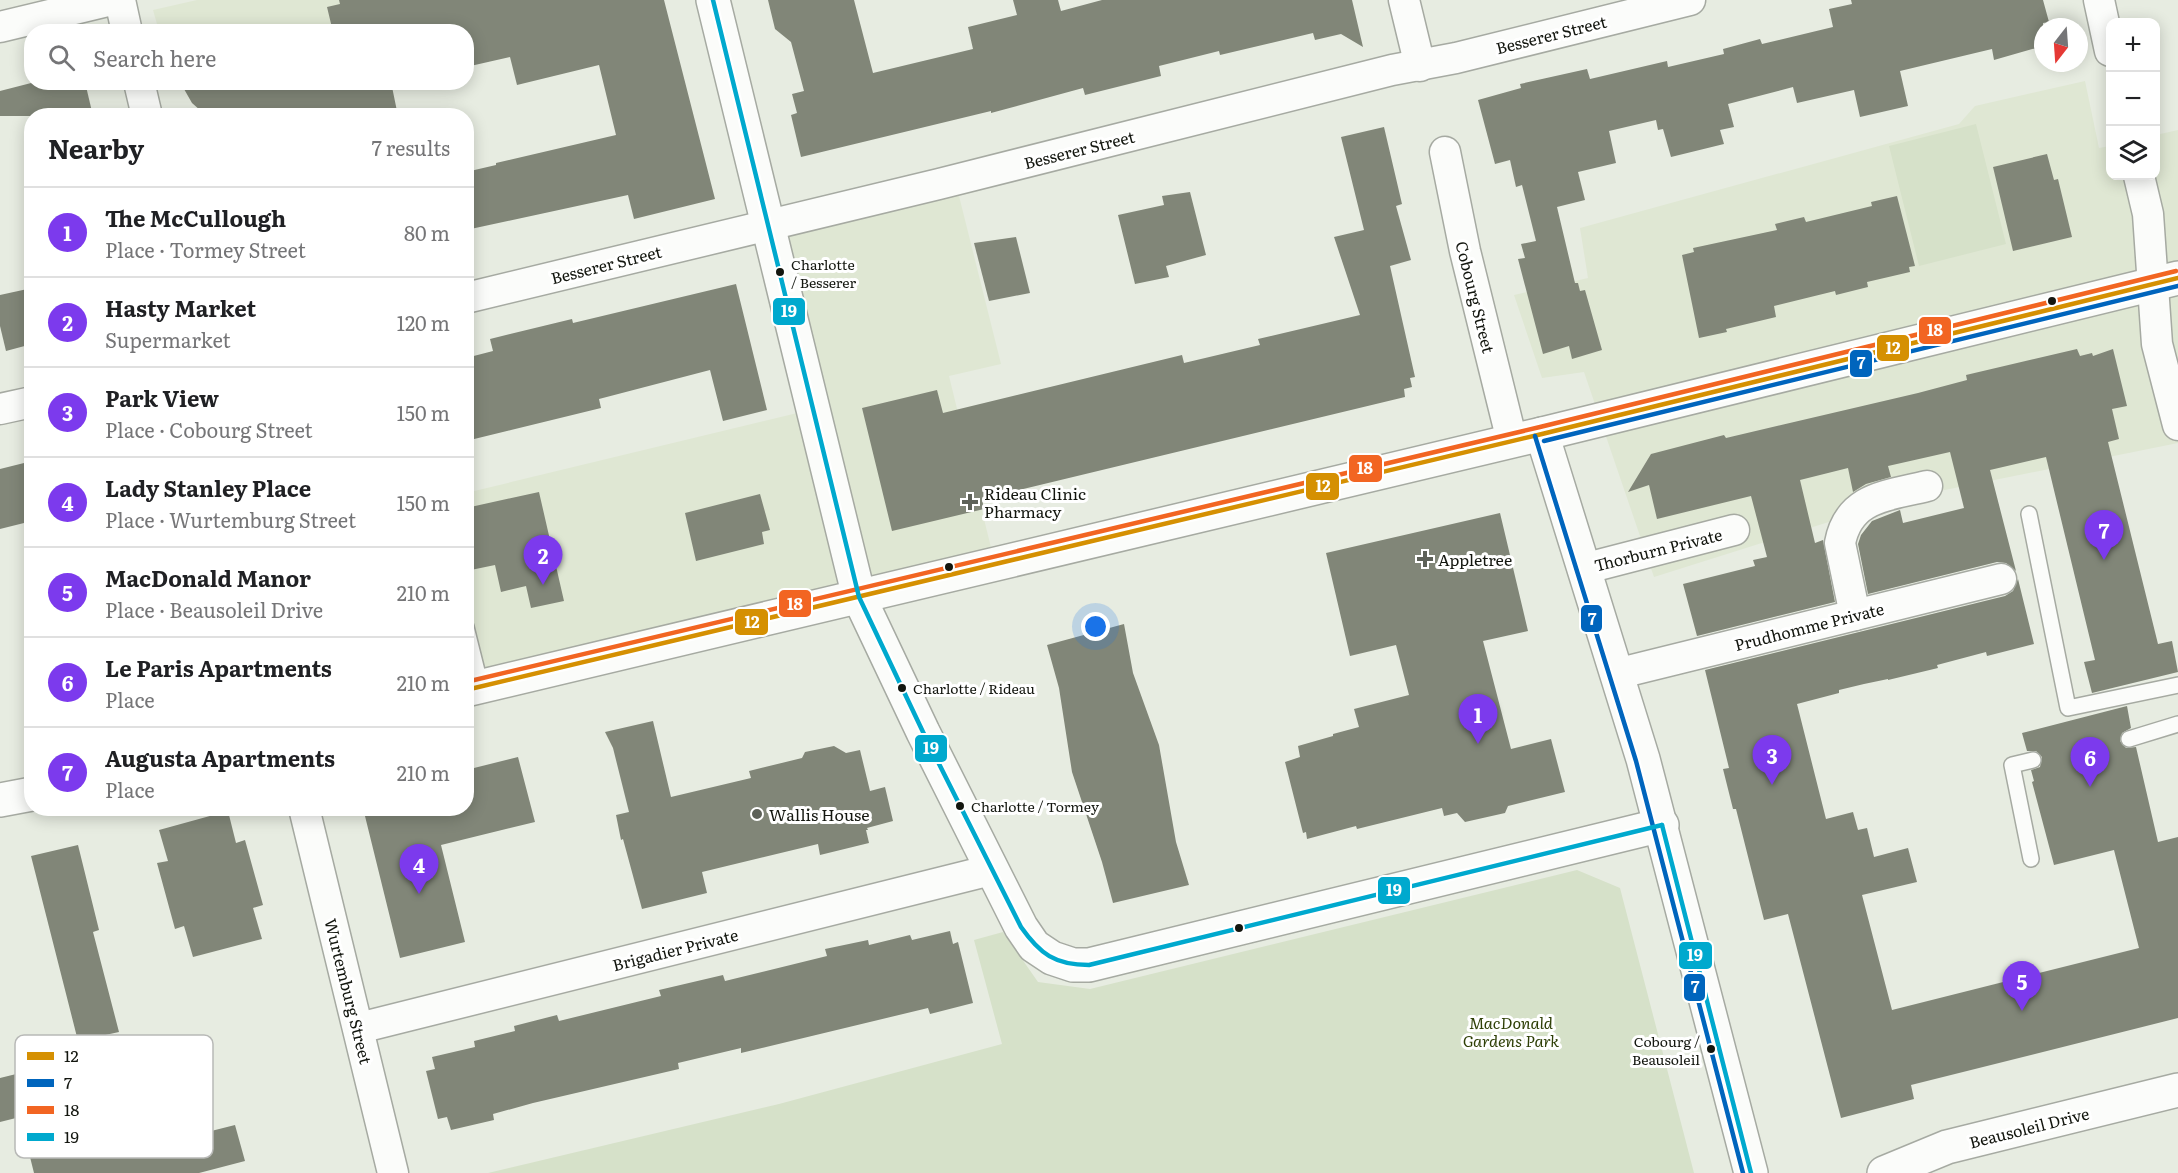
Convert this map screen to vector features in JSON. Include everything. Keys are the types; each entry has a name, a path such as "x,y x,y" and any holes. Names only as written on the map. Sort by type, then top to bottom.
{"street":[{"path":"0,27 112,0"},
{"path":"120,0 125,24"},
{"path":"713,0 859,597 991,870 1021,927 1034,946 1052,958 1073,965 1089,964 1662,825"},
{"path":"1404,0 1420,66"},
{"name":"Besserer Street","path":"474,296 955,180 1392,70 1420,66 1690,0"},
{"path":"2099,0 2106,32"},
{"path":"141,90 145,108"},
{"name":"Cobourg Street","path":"1445,152 1465,251 1527,437 1582,569 1662,825 1751,1173"},
{"path":"2140,180 2166,281 2157,344 2178,425"},
{"path":"474,688 1527,437 2166,281"},
{"path":"0,409 24,404"},
{"path":"1855,615 1840,543 1848,520 1857,509 1866,503 1927,486"},
{"name":"Thorburn Private","path":"1582,569 1734,530"},
{"name":"Prudhomme Private","path":"1616,674 2001,579"},
{"path":"0,800 24,796"},
{"name":"Wurtemburg Street","path":"306,816 393,1173"},
{"name":"Brigadier Private","path":"359,1028 991,870"},
{"name":"Beausoleil Drive","path":"1884,1173 1947,1147 2178,1090"}],"lane":[{"path":"2028,514 2068,708 2178,685"},
{"path":"2129,739 2178,724"},
{"path":"2031,859 2012,765 2033,760"}],"shaded area":[{"path":"197,0 383,0 388,24 157,24 153,10"},
{"path":"2085,81 2099,148 2106,147 2106,180 2160,180 2160,134 2178,130 2178,443 1905,498 1654,577 1584,372 1542,378 1514,295 1588,278 1580,228 1959,124 1975,106"},
{"path":"955,180 1001,364 949,376 995,564 474,688 474,491 814,409 768,224"}],"green space":[{"path":"1976,124 2006,244 1919,266 1889,146"},
{"name":"MacDonald Gardens Park","path":"1577,870 1620,888 1694,1173 488,1173 779,1104 1002,1044 974,940 1003,932 1038,982 1090,989"}],"building":[{"path":"339,0 664,0 715,199 634,219 628,195 474,228 474,170 616,135 599,65 517,85 510,57 474,65 474,24 331,24 327,7 340,4"},
{"path":"768,0 854,0 873,73 973,49 968,27 1017,15 1013,0 1058,0 1061,11 1102,0 1352,0 1363,47 1341,34 1315,40 1313,33 1220,55 1219,51 1159,66 1161,76 1085,95 1083,88 991,113 991,111 801,157 791,115 797,113 792,94 804,91 791,42 775,29"},
{"path":"1851,0 2043,0 2048,18 2034,18 2034,49 1994,60 1992,49 1900,71 1908,106 1860,117 1854,90 1797,103 1793,87 1728,104 1734,127 1720,130 1724,144 1671,157 1663,129 1658,130 1656,120 1609,131 1616,163 1578,172 1585,200 1557,207 1575,283 1578,283 1580,291 1585,290 1602,350 1572,359 1569,346 1543,354 1518,259 1525,258 1521,244 1536,241 1522,185 1516,187 1510,160 1495,164 1478,100 1521,88 1520,84 1587,69 1590,79 1667,61 1668,67 1724,54 1723,49 1760,39 1762,44 1833,27 1829,9 1852,4"},
{"path":"24,85 24,90 87,90 91,108 24,108 24,116 0,116 0,91"},
{"path":"185,90 393,90 396,108 198,108"},
{"path":"1384,127 1402,204 1396,206 1411,260 1390,266 1415,377 1410,378 1412,387 1404,389 1405,397 982,499 984,509 892,531 862,408 937,390 943,413 1182,355 1184,363 1260,345 1258,339 1360,315 1334,237 1364,230 1341,137"},
{"path":"2047,154 2054,180 2058,179 2072,237 2013,251 1993,167"},
{"path":"1190,192 1206,255 1166,266 1169,277 1135,284 1118,215 1164,205 1162,196"},
{"path":"1897,196 1915,266 1909,267 1910,272 1867,282 1868,287 1836,295 1835,291 1774,306 1776,317 1699,338 1682,255 1694,252 1693,248 1777,230 1775,224 1804,217 1806,222 1872,206 1871,202"},
{"path":"1016,237 1030,293 989,301 974,243"},
{"path":"736,284 767,410 723,421 710,370 599,399 601,408 474,439 474,356 493,351 490,339 572,319 573,323"},
{"path":"24,290 24,346 6,351 0,326 0,295"},
{"path":"2077,349 2080,356 2092,353 2093,356 2113,349 2127,406 2112,409 2119,439 2108,442 2158,644 2172,641 2178,672 2092,693 2084,662 2095,660 2046,457 1990,470 2016,571 2006,563 1997,562 1868,594 1858,544 1861,535 1872,521 1900,510 1903,523 1964,508 1950,452 1888,466 1891,477 1866,484 1853,492 1848,468 1800,480 1815,543 1823,540 1835,602 1697,636 1683,584 1755,566 1753,560 1767,557 1751,496 1657,519 1649,485 1628,492 1651,454 1724,435 1726,438 1918,393 1967,380 1966,375"},
{"path":"24,463 24,523 0,529 0,469"},
{"path":"539,492 564,601 531,608 526,586 501,592 495,565 474,569 474,506"},
{"path":"760,494 770,530 762,532 764,544 696,561 685,513"},
{"path":"1500,513 1528,631 1483,641 1511,749 1551,739 1565,792 1508,806 1505,813 1465,822 1457,813 1444,816 1442,808 1307,839 1306,832 1303,833 1285,762 1300,757 1298,746 1359,727 1354,709 1409,695 1396,645 1350,656 1326,553"},
{"path":"2018,579 2034,644 1987,656 1986,652 1937,665 1938,668 1839,690 1839,693 1797,704 1826,819 1853,812 1858,830 1867,828 1874,857 1908,848 1917,882 1862,895 1892,1010 2139,948 2114,850 2054,865 2032,782 2034,781 2031,770 2040,767 2042,757 2036,751 2027,751 2022,733 2127,706 2131,728 2122,733 2120,741 2126,748 2136,747 2158,842 2178,837 2178,1018 1911,1085 1914,1099 1841,1118 1788,914 1764,920 1736,809 1733,809 1723,769 1729,768 1705,670 2005,596 2013,591"},
{"path":"1124,624 1133,673 1159,745 1176,842 1189,885 1113,903 1072,772 1059,688 1047,645"},
{"name":"Wallis House","path":"653,721 671,797 751,778 749,771 802,758 805,752 834,746 846,753 860,750 870,791 885,787 893,821 867,828 869,843 820,855 818,844 702,872 707,893 642,909 623,839 621,840 616,815 629,812 613,748 605,732"},
{"path":"518,757 535,822 441,845 465,942 400,958 365,816 474,816 474,768"},
{"path":"210,816 229,816 236,843 245,840 263,905 253,908 262,939 193,957 184,926 175,929 157,863 168,861 159,830"},
{"path":"78,845 99,930 93,932 119,1032 105,1035 76,1035 31,856"},
{"path":"950,931 953,944 958,942 973,1003 930,1014 928,1008 741,1053 741,1048 678,1063 679,1069 533,1103 493,1114 494,1120 451,1130 447,1117 438,1119 426,1071 435,1069 432,1057 475,1047 474,1041 515,1031 514,1026 557,1015 559,1021 661,996 659,990 723,975 725,981 827,956 825,949 868,940 869,945 910,935 912,940"},
{"path":"15,1074 15,1118 0,1122 0,1078"},
{"path":"235,1125 245,1161 199,1173 34,1173 30,1158 213,1158 213,1131"}],"transit line":[{"name":"19","path":"713,0 859,597 923,732 1021,927 1042,951 1067,963 1089,965 1662,825"},
{"name":"18","path":"474,680 1540,427 2176,271"},
{"name":"12","path":"474,688 1542,434 2178,278"},
{"name":"7","path":"1544,441 2178,286"},
{"name":"7","path":"1535,436 1636,761 1743,1173"},
{"name":"19","path":"1662,825 1751,1173"}],"place":[{"name":"Charlotte / Besserer","path":"780,272"},
{"name":"Rideau Clinic Pharmacy","path":"970,502"},
{"name":"Appletree","path":"1425,559"},
{"name":"Augusta Apartments","path":"2104,560"},
{"name":"Hasty Market","path":"543,585"},
{"name":"Charlotte / Rideau","path":"902,688"},
{"name":"The McCullough","path":"1478,744"},
{"name":"Park View","path":"1772,785"},
{"name":"Le Paris Apartments","path":"2090,787"},
{"name":"Charlotte / Tormey","path":"960,806"},
{"name":"Wallis House","path":"757,814"},
{"name":"Lady Stanley Place","path":"419,894"},
{"name":"MacDonald Manor","path":"2022,1011"},
{"name":"Cobourg / Beausoleil","path":"1711,1049"}]}
